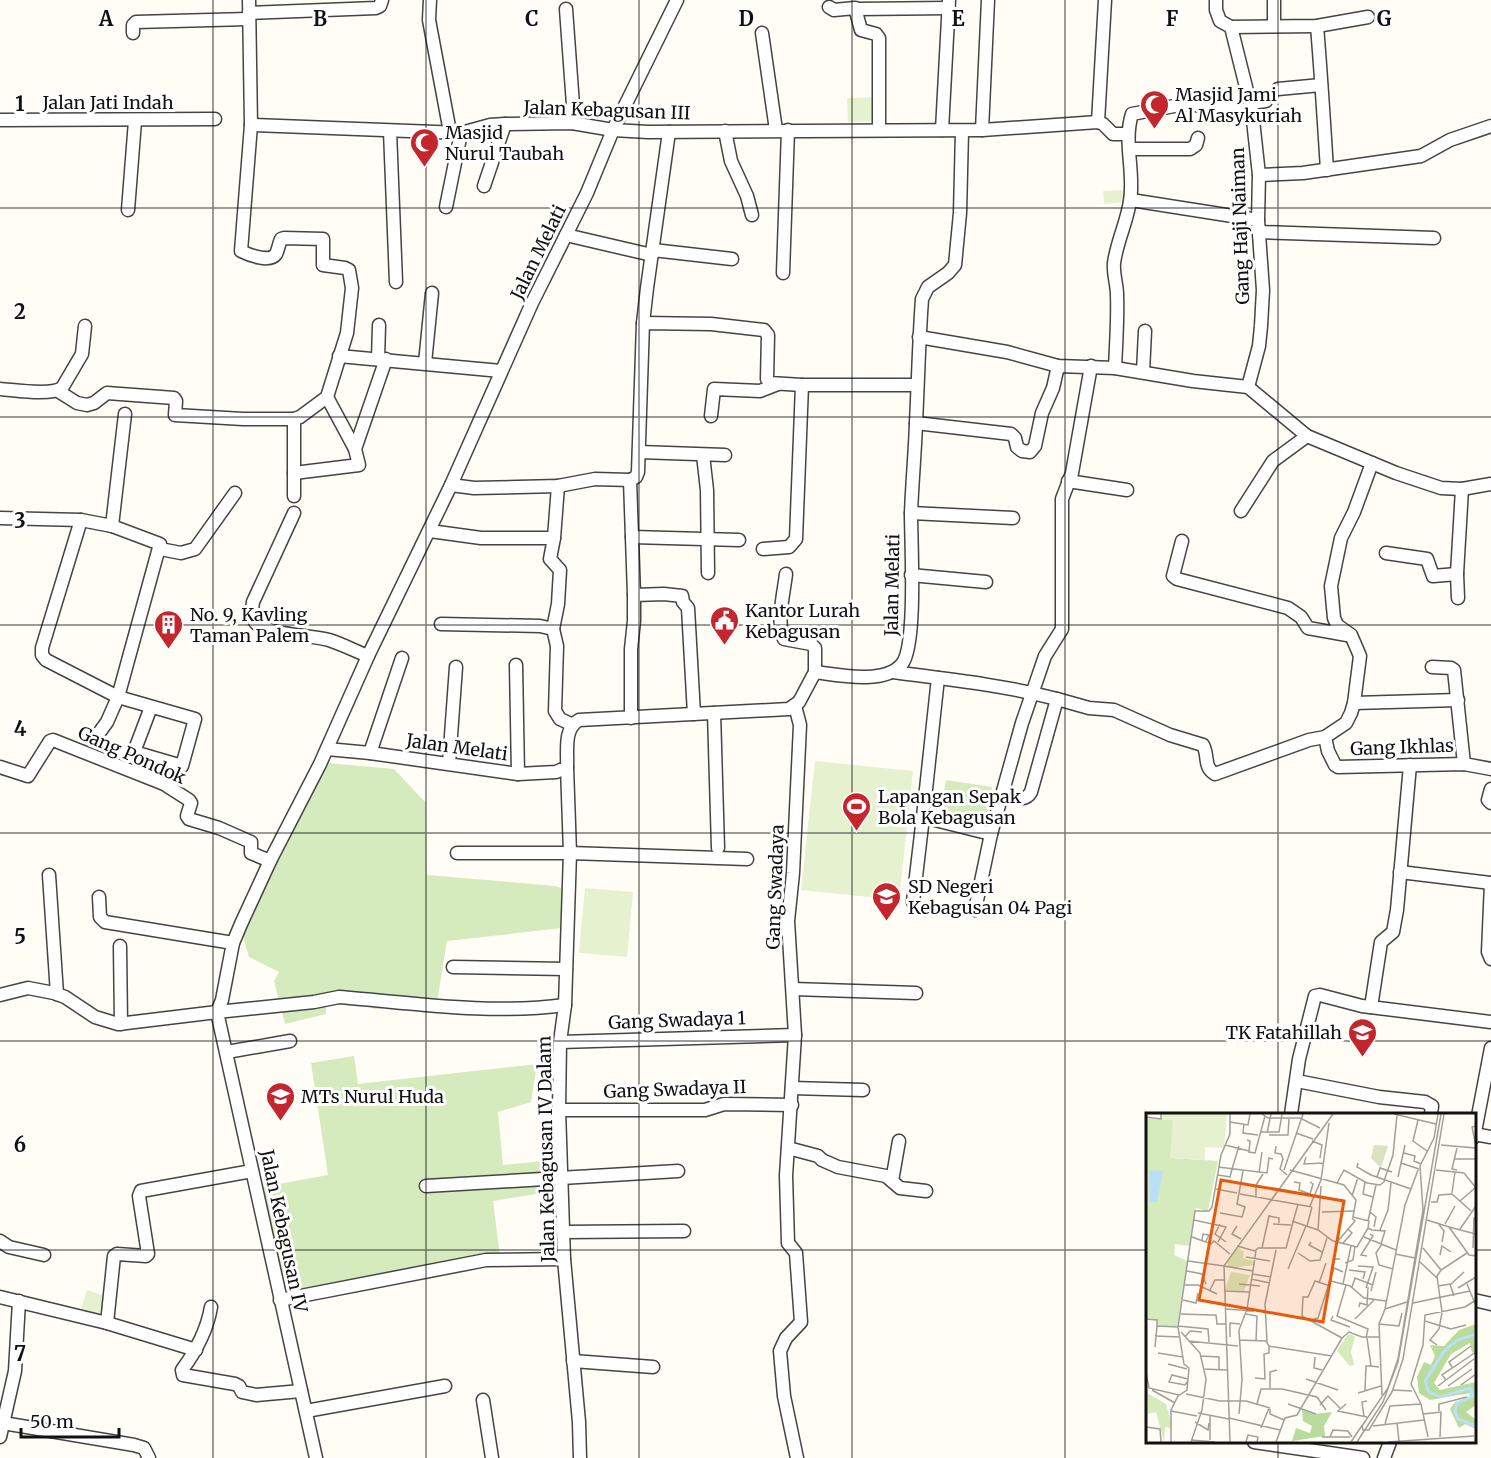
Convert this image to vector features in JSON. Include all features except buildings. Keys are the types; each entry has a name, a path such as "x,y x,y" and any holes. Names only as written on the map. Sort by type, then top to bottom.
{"street":[{"path":"133,33 133,25 136,22 249,11 376,8 380,6 382,0"},
{"path":"430,0 429,20 456,132 446,207"},
{"name":"Jalan Melati","path":"270,861 305,797 368,656 430,531 501,370 587,193 613,130 677,0"},
{"path":"982,130 988,0"},
{"path":"1105,0 1098,122 1113,134 1128,134"},
{"name":"Gang Haji Naiman","path":"1216,0 1216,10 1220,21 1231,27 1251,107 1259,175 1263,290 1259,346 1248,387"},
{"path":"1274,0 1274,26"},
{"path":"829,7 834,10 852,7 856,9 949,4 942,130"},
{"path":"566,9 573,105 572,123"},
{"path":"856,9 861,30 876,34 880,41 879,129"},
{"path":"0,389 58,391 76,403 87,405 94,403 107,393 174,399 176,401 175,415 243,419 294,419 327,397 349,325 351,283 348,270 323,265 323,239 284,237 272,258 241,251 251,125 249,11"},
{"path":"1231,27 1317,26 1368,17"},
{"path":"1317,26 1322,72 1327,170"},
{"path":"762,33 782,130 783,273"},
{"path":"1278,90 1321,86"},
{"path":"1115,368 1117,293 1114,266 1121,230 1131,200 1131,150 1128,134 1131,117 1135,113 1185,104 1251,107 1266,101"},
{"name":"Jalan Jati Indah","path":"0,120 215,119"},
{"path":"128,210 135,121"},
{"name":"Jalan Kebagusan III","path":"251,125 456,132 490,125 572,123 613,130 669,132 879,129 962,131 1098,122"},
{"path":"484,186 506,124"},
{"path":"1259,175 1327,170 1421,156 1450,140 1491,126"},
{"path":"390,131 396,282"},
{"path":"725,131 731,161 747,196 752,215"},
{"name":"Jalan Melati","path":"893,672 903,663 908,650 912,606 911,513 919,337 925,292 932,283 948,273 955,265 960,213 962,131"},
{"path":"451,485 474,488 558,486 595,478 630,480 636,477 644,323 669,132"},
{"path":"1131,150 1190,149 1196,146 1198,138"},
{"path":"1131,200 1259,226 1434,238"},
{"path":"566,235 652,253 698,254 708,258 732,259"},
{"path":"425,363 432,293"},
{"path":"644,323 711,324 764,330 768,335 766,379 770,382 802,385 917,385"},
{"path":"355,449 382,359 379,325"},
{"path":"58,391 68,381 82,354 85,326"},
{"path":"1143,372 1145,331"},
{"path":"919,337 1007,352 1058,366 1115,368 1193,381 1248,387 1303,432 1396,473 1441,488 1461,489 1491,484"},
{"path":"339,356 501,370"},
{"path":"916,423 1011,434 1015,438 1017,447 1022,451 1030,452 1035,446 1042,413 1053,388 1058,366"},
{"path":"975,910 991,834 1032,693 1045,656 1057,640 1063,621 1062,499 1072,473 1091,366"},
{"path":"711,416 714,389 760,391 779,383"},
{"path":"763,549 789,547 796,539 802,385"},
{"path":"294,473 360,464 355,449 327,397"},
{"path":"112,526 125,414"},
{"path":"294,419 294,496"},
{"path":"1241,511 1273,461 1303,432"},
{"path":"639,452 725,455"},
{"path":"703,455 707,490 708,573"},
{"path":"815,672 855,677 880,676 893,672 1032,693 1089,708 1114,710 1170,735 1203,746 1207,753 1206,760 1210,771 1215,774 1309,740 1325,737 1346,723 1354,703 1360,656 1351,635 1337,625 1334,618 1331,586 1341,538 1354,512 1372,463"},
{"path":"630,480 634,595 631,717"},
{"path":"1068,481 1127,490"},
{"path":"558,486 550,559 551,563 559,567 560,573 558,604 553,629 557,646 555,711 560,719 571,724"},
{"path":"1458,598 1461,489"},
{"path":"160,549 181,553 195,549 235,493"},
{"path":"294,513 253,602 251,612 253,619 257,624 273,630 332,641 368,656"},
{"path":"911,513 1013,518"},
{"path":"0,518 81,520 112,526 160,544 118,697 107,722 99,733"},
{"path":"81,520 42,648 42,655 46,660 118,697 195,719 182,766 134,752 151,707"},
{"path":"430,531 481,538 554,538"},
{"path":"632,537 739,540"},
{"path":"1182,541 1173,576 1177,579 1288,608 1301,617 1308,628 1351,635"},
{"path":"1386,553 1427,559 1433,576 1457,574"},
{"path":"567,767 568,732 571,724 579,720 783,710 795,706 815,672 815,648 811,644 784,639 781,633 786,574"},
{"path":"911,575 986,582"},
{"path":"634,595 682,596 688,608 694,714"},
{"path":"441,624 540,626 553,629"},
{"path":"370,753 402,658"},
{"path":"516,665 518,774"},
{"path":"449,763 456,667"},
{"name":"Gang Ikhlas","path":"1432,668 1454,670 1464,764"},
{"path":"913,902 938,678"},
{"path":"1004,795 1022,799 1027,798 1031,792 1057,699"},
{"path":"1354,703 1458,699"},
{"name":"Gang Swadaya","path":"795,706 800,725 793,873 788,921 795,1035 786,1218 788,1243 796,1253 801,1322 786,1338 780,1351 784,1396 797,1458"},
{"path":"714,713 718,848"},
{"name":"Gang Ikhlas","path":"1325,737 1328,751 1336,766 1464,764 1491,768"},
{"name":"Gang Pondok","path":"0,767 28,776 50,741 53,740 164,784 189,800 191,803 187,816 189,819 242,837 250,842 251,853 270,861"},
{"name":"Jalan Melati","path":"327,749 449,763 518,774 555,772 567,767"},
{"path":"1371,1007 1381,942 1394,930 1410,765"},
{"name":"Jalan Kebagusan IV Dalam","path":"567,767 570,853 565,1005 560,1042 560,1110 564,1259 580,1458"},
{"path":"923,817 991,834"},
{"path":"457,853 570,853 747,859"},
{"path":"217,1012 222,1000 233,943 270,861"},
{"path":"1400,872 1491,883 1488,952 1491,959"},
{"path":"50,875 57,994"},
{"path":"99,897 100,917 105,922 233,943"},
{"path":"120,946 121,1024"},
{"path":"453,967 566,969"},
{"path":"0,995 28,988 57,994 95,1017 121,1024 314,1002 339,997 487,1009 536,1009 565,1005"},
{"path":"793,989 916,993"},
{"path":"1291,1113 1299,1059 1315,996 1320,995 1371,1007 1491,1022"},
{"name":"Jalan Kebagusan IV","path":"217,1012 316,1458"},
{"name":"Gang Swadaya 1","path":"560,1042 795,1035"},
{"path":"227,1052 290,1041"},
{"path":"1476,1130 1490,1053"},
{"path":"1297,1081 1379,1097 1425,1102 1432,1106 1431,1113"},
{"path":"792,1088 863,1090"},
{"name":"Gang Swadaya II","path":"560,1110 705,1110 724,1104 792,1106"},
{"path":"1476,1135 1491,1137"},
{"path":"892,1181 899,1141"},
{"path":"788,1148 818,1156 838,1167 886,1176 900,1188 926,1191"},
{"path":"107,1323 114,1256 117,1254 146,1256 148,1254 139,1196 141,1191 252,1171"},
{"path":"426,1186 563,1176 678,1171"},
{"path":"564,1232 684,1232"},
{"path":"0,1241 9,1247 44,1255"},
{"path":"280,1300 486,1260 564,1259"},
{"path":"0,1297 107,1323 196,1350"},
{"path":"1476,1300 1491,1304"},
{"path":"0,1437 15,1371 19,1301"},
{"path":"211,1307 209,1320 196,1350 182,1370 183,1375 237,1384 242,1392 256,1395 301,1391"},
{"path":"573,1361 653,1367"},
{"path":"306,1411 445,1386"},
{"path":"483,1400 492,1458"},
{"path":"3,1423 134,1445 144,1448 150,1458"},
{"path":"1261,1443 1363,1458"},
{"path":"1384,1458 1390,1443"}],"green space":[{"path":"877,97 878,121 848,122 847,98"},
{"path":"1126,190 1127,202 1104,204 1103,191"},
{"name":"Lapangan Sepak Bola Kebagusan","path":"815,761 913,771 899,900 801,890"},
{"path":"328,763 394,769 426,803 427,875 556,886 565,890 562,928 447,941 437,1002 376,1009 326,997 326,1014 285,1024 274,981 279,972 249,957 242,933"},
{"path":"946,780 992,787 986,822 940,815"},
{"path":"585,888 633,892 627,957 579,953"},
{"path":"354,1056 358,1084 537,1064 531,1102 498,1112 503,1165 561,1159 561,1190 493,1201 500,1256 284,1291 262,1187 328,1175 311,1063"},
{"path":"87,1290 105,1296 99,1314 81,1309"}],"place":[{"name":"Masjid Jami Al Masykuriah","path":"1154,130"},
{"name":"Masjid Nurul Taubah","path":"424,168"},
{"name":"Kantor Lurah Kebagusan","path":"724,646"},
{"name":"No. 9, Kavling Taman Palem","path":"169,650"},
{"name":"Lapangan Sepak Bola Kebagusan","path":"857,832"},
{"name":"SD Negeri Kebagusan 04 Pagi","path":"887,922"},
{"name":"TK Fatahillah","path":"1363,1058"},
{"name":"MTs Nurul Huda","path":"280,1122"}]}
